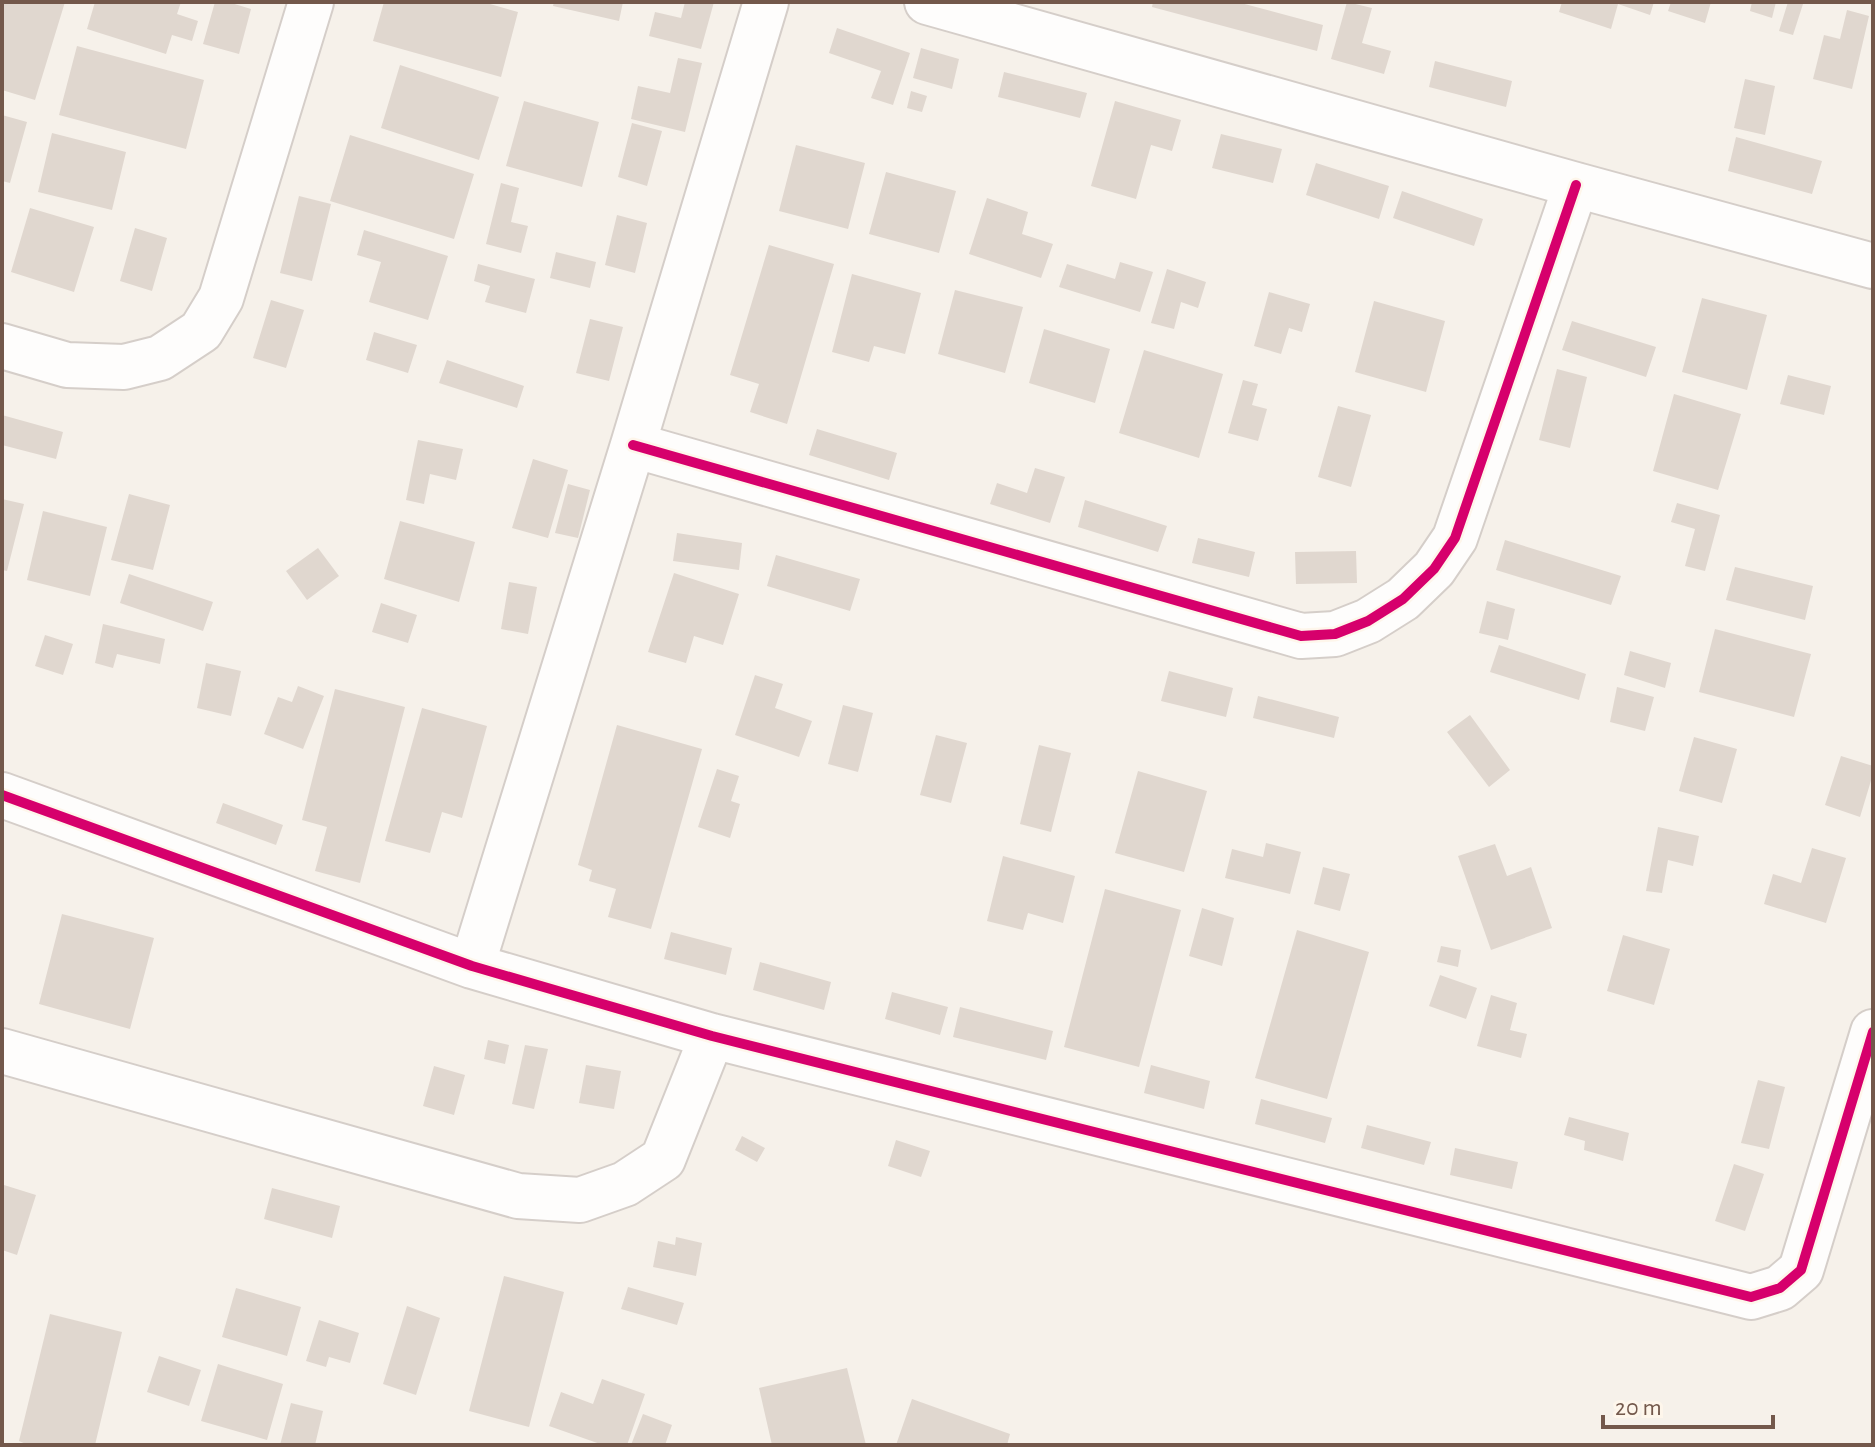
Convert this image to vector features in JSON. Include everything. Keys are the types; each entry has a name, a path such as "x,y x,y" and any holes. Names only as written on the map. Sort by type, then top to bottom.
{"street":[{"path":"2,346 67,365 124,367 160,358 201,331 221,298 311,2"},
{"path":"472,966 766,2"},
{"path":"927,2 1873,266"},
{"path":"633,445 1301,636 1335,634 1368,621 1403,599 1434,569 1455,538 1576,185"},
{"path":"2,795 472,966 712,1036 1751,1297 1780,1288 1801,1270 1873,1032"},
{"path":"2,1051 518,1196 580,1200 625,1184 663,1159 712,1036"}],"building":[{"path":"2,2 65,2 35,100 2,90"},
{"path":"95,2 181,2 177,14 198,21 192,41 172,35 166,54 87,29"},
{"path":"215,2 228,2 251,9 239,54 203,44"},
{"path":"384,2 483,2 518,12 501,77 373,41"},
{"path":"554,2 623,2 619,21 553,6"},
{"path":"685,2 714,2 701,49 649,36 655,12 681,18"},
{"path":"1153,2 1237,2 1323,25 1317,51 1152,7"},
{"path":"1347,2 1372,8 1362,43 1391,51 1384,74 1331,59"},
{"path":"1562,2 1654,2 1650,15 1618,4 1611,29 1559,12"},
{"path":"1671,2 1711,2 1705,23 1668,11"},
{"path":"1752,2 1776,2 1772,18 1750,11"},
{"path":"1788,2 1803,4 1793,35 1779,31"},
{"path":"1847,10 1869,16 1852,89 1813,79 1824,35 1840,39"},
{"path":"837,28 910,53 893,105 871,98 881,71 829,53"},
{"path":"77,46 204,80 186,149 59,115"},
{"path":"921,48 959,59 952,89 913,78"},
{"path":"678,58 702,63 685,132 631,119 638,86 670,93"},
{"path":"1435,61 1512,81 1506,107 1429,87"},
{"path":"400,65 499,97 479,160 381,128"},
{"path":"1004,72 1087,93 1080,118 998,97"},
{"path":"1745,79 1775,86 1765,135 1734,128"},
{"path":"911,91 927,96 922,112 907,108"},
{"path":"524,101 599,122 582,187 506,166"},
{"path":"1115,101 1181,120 1172,151 1151,145 1136,199 1091,186"},
{"path":"2,115 27,122 10,183 2,181"},
{"path":"632,123 662,131 647,186 618,177"},
{"path":"52,133 126,152 112,210 38,192"},
{"path":"1221,134 1282,149 1273,183 1212,168"},
{"path":"350,135 474,174 454,239 330,201"},
{"path":"1736,137 1822,161 1812,194 1728,171"},
{"path":"796,145 865,163 848,229 779,211"},
{"path":"1316,163 1389,186 1379,219 1306,195"},
{"path":"886,172 956,191 939,253 869,234"},
{"path":"501,183 519,188 511,222 528,226 521,253 486,244"},
{"path":"1402,191 1483,219 1474,246 1393,218"},
{"path":"299,196 331,204 312,281 280,273"},
{"path":"987,198 1028,212 1022,234 1053,244 1041,278 969,254"},
{"path":"30,208 94,227 74,292 11,272"},
{"path":"617,215 647,223 635,273 605,265"},
{"path":"135,228 167,238 152,291 120,281"},
{"path":"364,230 448,256 428,320 369,302 381,262 357,255"},
{"path":"769,245 834,264 787,424 750,412 759,384 730,375"},
{"path":"556,252 596,262 590,288 550,278"},
{"path":"1120,262 1153,272 1140,312 1059,287 1067,264 1115,279"},
{"path":"478,264 535,279 526,313 485,302 490,286 474,281"},
{"path":"1167,269 1206,282 1198,308 1181,302 1174,329 1151,323"},
{"path":"852,274 921,293 905,354 874,346 869,362 832,352"},
{"path":"955,290 1023,307 1005,373 938,354"},
{"path":"1269,292 1310,304 1302,332 1289,328 1281,354 1254,346"},
{"path":"1702,298 1767,315 1747,390 1682,372"},
{"path":"271,300 304,310 286,368 253,358"},
{"path":"1374,301 1445,321 1426,392 1355,372"},
{"path":"590,319 623,327 609,381 576,373"},
{"path":"1572,321 1656,347 1646,377 1562,350"},
{"path":"1044,329 1110,349 1095,403 1029,383"},
{"path":"374,332 417,345 408,373 366,360"},
{"path":"1144,350 1223,374 1199,458 1119,433"},
{"path":"447,360 524,386 517,408 439,383"},
{"path":"1557,369 1587,377 1570,448 1539,440"},
{"path":"1788,375 1831,386 1824,415 1780,404"},
{"path":"1243,380 1258,384 1252,405 1267,409 1258,441 1228,433"},
{"path":"1674,394 1741,414 1718,490 1653,471"},
{"path":"1338,406 1371,415 1351,487 1318,477"},
{"path":"2,415 63,432 56,459 2,445"},
{"path":"817,429 897,453 889,480 809,455"},
{"path":"418,440 463,449 456,480 430,474 424,504 406,500"},
{"path":"533,459 568,470 548,538 512,528"},
{"path":"1035,468 1065,477 1050,523 990,504 997,483 1027,493"},
{"path":"568,484 590,490 578,538 555,533"},
{"path":"129,494 170,505 153,570 111,560"},
{"path":"2,499 24,504 7,571 2,570"},
{"path":"1085,500 1167,526 1158,552 1078,527"},
{"path":"1677,503 1720,515 1705,571 1685,566 1695,529 1671,522"},
{"path":"43,511 107,527 90,596 27,580"},
{"path":"400,521 475,542 459,602 384,579"},
{"path":"677,533 742,543 739,570 673,561"},
{"path":"1198,538 1255,552 1249,577 1192,563"},
{"path":"1505,540 1621,576 1611,605 1496,570"},
{"path":"318,548 339,576 307,600 286,571"},
{"path":"1356,551 1357,583 1296,584 1295,552"},
{"path":"776,555 860,579 850,611 767,586"},
{"path":"1735,567 1813,586 1805,620 1726,600"},
{"path":"674,573 739,594 723,645 694,636 686,663 648,652"},
{"path":"129,574 213,602 203,631 120,603"},
{"path":"509,582 537,587 528,634 501,629"},
{"path":"1487,601 1515,609 1508,640 1479,633"},
{"path":"381,603 417,615 408,643 372,632"},
{"path":"103,624 165,639 160,664 117,654 113,668 95,663"},
{"path":"1715,629 1811,654 1794,717 1699,692"},
{"path":"45,635 73,644 63,675 35,666"},
{"path":"1499,645 1586,674 1579,700 1490,672"},
{"path":"1630,651 1671,663 1665,688 1624,675"},
{"path":"206,663 241,671 231,716 197,708"},
{"path":"1169,671 1233,688 1226,717 1161,701"},
{"path":"755,675 783,684 775,708 812,721 799,757 735,735"},
{"path":"298,686 324,696 303,749 264,734 278,697 292,702"},
{"path":"1617,687 1654,697 1645,731 1610,722"},
{"path":"335,689 405,707 360,883 315,871 327,827 302,820"},
{"path":"1258,696 1339,717 1334,738 1253,718"},
{"path":"843,705 873,713 858,772 828,764"},
{"path":"422,708 487,726 462,818 442,812 430,853 385,841"},
{"path":"1470,715 1510,770 1489,787 1447,732"},
{"path":"617,725 702,749 651,929 608,917 616,889 589,881 592,870 578,865"},
{"path":"936,735 967,743 951,803 920,795"},
{"path":"1694,737 1737,749 1722,803 1679,791"},
{"path":"1039,745 1071,753 1051,832 1020,824"},
{"path":"1841,756 1873,766 1860,817 1825,805"},
{"path":"717,769 739,776 731,801 740,804 730,838 698,827"},
{"path":"1138,771 1207,791 1184,872 1115,853"},
{"path":"223,803 283,825 276,845 216,823"},
{"path":"1658,827 1699,836 1693,866 1668,860 1662,893 1646,891"},
{"path":"1266,843 1301,852 1290,894 1225,878 1232,849 1263,857"},
{"path":"1495,844 1507,876 1531,867 1552,928 1491,950 1458,856"},
{"path":"1812,848 1846,858 1826,923 1764,904 1773,874 1801,883"},
{"path":"1003,856 1075,876 1063,923 1028,913 1023,930 987,921"},
{"path":"1323,867 1350,874 1340,911 1314,904"},
{"path":"1105,889 1181,910 1139,1067 1064,1047"},
{"path":"1202,908 1234,918 1222,966 1189,956"},
{"path":"62,914 154,938 130,1029 39,1004"},
{"path":"1297,930 1369,952 1327,1099 1255,1078"},
{"path":"671,932 732,948 726,975 664,959"},
{"path":"1623,935 1670,949 1654,1005 1607,991"},
{"path":"1441,946 1461,950 1458,967 1437,962"},
{"path":"760,962 831,982 824,1010 753,990"},
{"path":"1440,975 1477,988 1466,1019 1429,1006"},
{"path":"892,992 948,1007 940,1035 885,1019"},
{"path":"1491,995 1517,1003 1510,1030 1527,1034 1521,1058 1477,1046"},
{"path":"960,1007 1053,1031 1046,1060 953,1037"},
{"path":"488,1040 509,1045 505,1064 484,1059"},
{"path":"525,1045 548,1049 534,1109 512,1104"},
{"path":"586,1065 621,1071 614,1109 579,1103"},
{"path":"1151,1065 1210,1081 1204,1109 1144,1093"},
{"path":"434,1066 465,1075 454,1115 423,1106"},
{"path":"1758,1080 1785,1087 1769,1149 1741,1143"},
{"path":"1261,1099 1332,1118 1325,1143 1255,1124"},
{"path":"1569,1117 1629,1133 1623,1161 1584,1150 1585,1141 1564,1135"},
{"path":"1367,1125 1431,1142 1424,1165 1361,1148"},
{"path":"742,1136 765,1148 757,1162 735,1150"},
{"path":"896,1140 930,1151 921,1177 888,1166"},
{"path":"1455,1148 1518,1162 1512,1189 1450,1175"},
{"path":"1734,1164 1764,1174 1745,1231 1715,1221"},
{"path":"4,1185 36,1195 17,1255 2,1250"},
{"path":"272,1188 340,1206 332,1238 264,1219"},
{"path":"676,1237 702,1243 696,1276 653,1267 658,1241 675,1245"},
{"path":"504,1276 564,1292 529,1427 469,1411"},
{"path":"628,1287 684,1303 677,1325 621,1309"},
{"path":"236,1288 301,1307 287,1356 222,1337"},
{"path":"407,1306 440,1318 416,1395 383,1384"},
{"path":"50,1314 122,1332 95,1445 28,1445 19,1441"},
{"path":"319,1320 359,1333 350,1363 329,1357 326,1367 306,1361"},
{"path":"159,1356 201,1370 189,1406 147,1392"},
{"path":"218,1364 283,1384 267,1440 201,1421"},
{"path":"847,1368 866,1445 772,1445 759,1388"},
{"path":"602,1379 645,1394 627,1445 603,1445 549,1426 561,1392 593,1404"},
{"path":"912,1399 1010,1434 1007,1445 896,1445"},
{"path":"291,1403 323,1411 315,1445 280,1445"},
{"path":"643,1414 672,1425 665,1445 631,1445"}],"cycle path":[{"path":"633,445 1301,636 1335,634 1368,621 1403,599 1434,569 1455,538 1576,185"},
{"path":"2,795 472,966 712,1036 1751,1297 1780,1288 1801,1270 1873,1032"}]}
